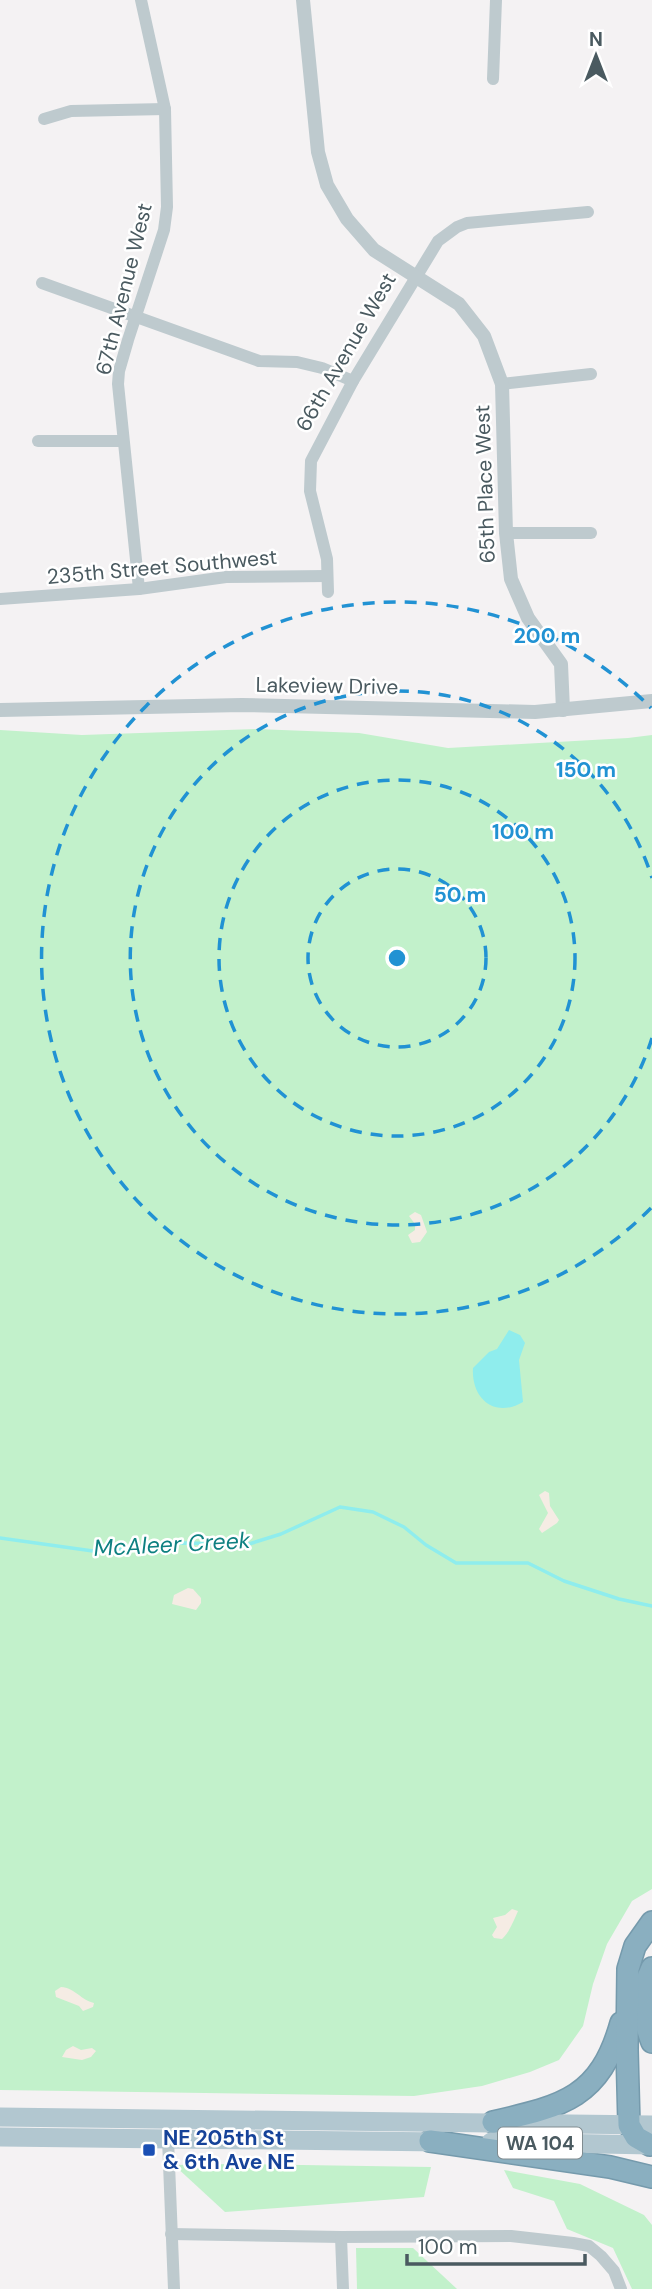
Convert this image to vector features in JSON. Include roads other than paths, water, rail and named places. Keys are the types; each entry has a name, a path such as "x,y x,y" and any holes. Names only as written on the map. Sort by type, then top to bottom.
{"highway":[{"path":"651,2138 636,2137 629,2125 626,1997 632,1953 652,1922"},
{"path":"652,1968 646,1981 643,2003 652,2042"},
{"path":"493,2122 569,2099 598,2077 608,2060 619,2030 626,1997"},
{"path":"430,2141 610,2167 652,2176"}],"main road":[{"name":"WA 104","path":"0,2117 629,2125"},
{"path":"112,2118 144,2128 156,2128 168,2139 173,2131 198,2118"},
{"name":"WA 104","path":"0,2137 430,2141 651,2138"}],"street":[{"name":"67th Avenue West","path":"139,589 118,384 119,371 164,230 167,206 165,109 141,0"},
{"name":"66th Avenue West","path":"303,0 318,152 327,185 347,219 374,250 415,278 315,450 309,473 311,500 324,543 328,593"},
{"path":"493,79 496,0"},
{"path":"44,119 71,111 165,109"},
{"path":"415,278 438,241 457,226 588,212"},
{"name":"65th Place West","path":"415,278 459,304 484,336 502,384 506,533 511,579 528,618 561,664 563,710"},
{"path":"42,283 259,361 297,362 322,368 353,381"},
{"path":"502,384 591,374"},
{"path":"38,441 123,441"},
{"path":"506,533 591,533"},
{"name":"235th Street Southwest","path":"0,599 139,589 226,577 327,576"},
{"name":"Lakeview Drive","path":"0,710 242,705 535,712 652,701"},
{"path":"168,2139 174,2289"},
{"path":"171,2234 511,2236 573,2243 589,2246 601,2256 614,2272 621,2289"},
{"path":"341,2237 343,2289"}],"water":[{"path":"509,1330 520,1335 525,1343 519,1360 523,1402 512,1407 494,1407 480,1396 473,1379 473,1368 489,1352 497,1349"}],"waterway":[{"name":"McAleer Creek","path":"0,1538 100,1552 180,1543 249,1544 281,1534 340,1507 373,1512 404,1527 426,1545 456,1563 528,1563 564,1581 619,1599 652,1606"}],"place":[{"name":"NE 205th St & 6th Ave NE","path":"149,2150"}]}
